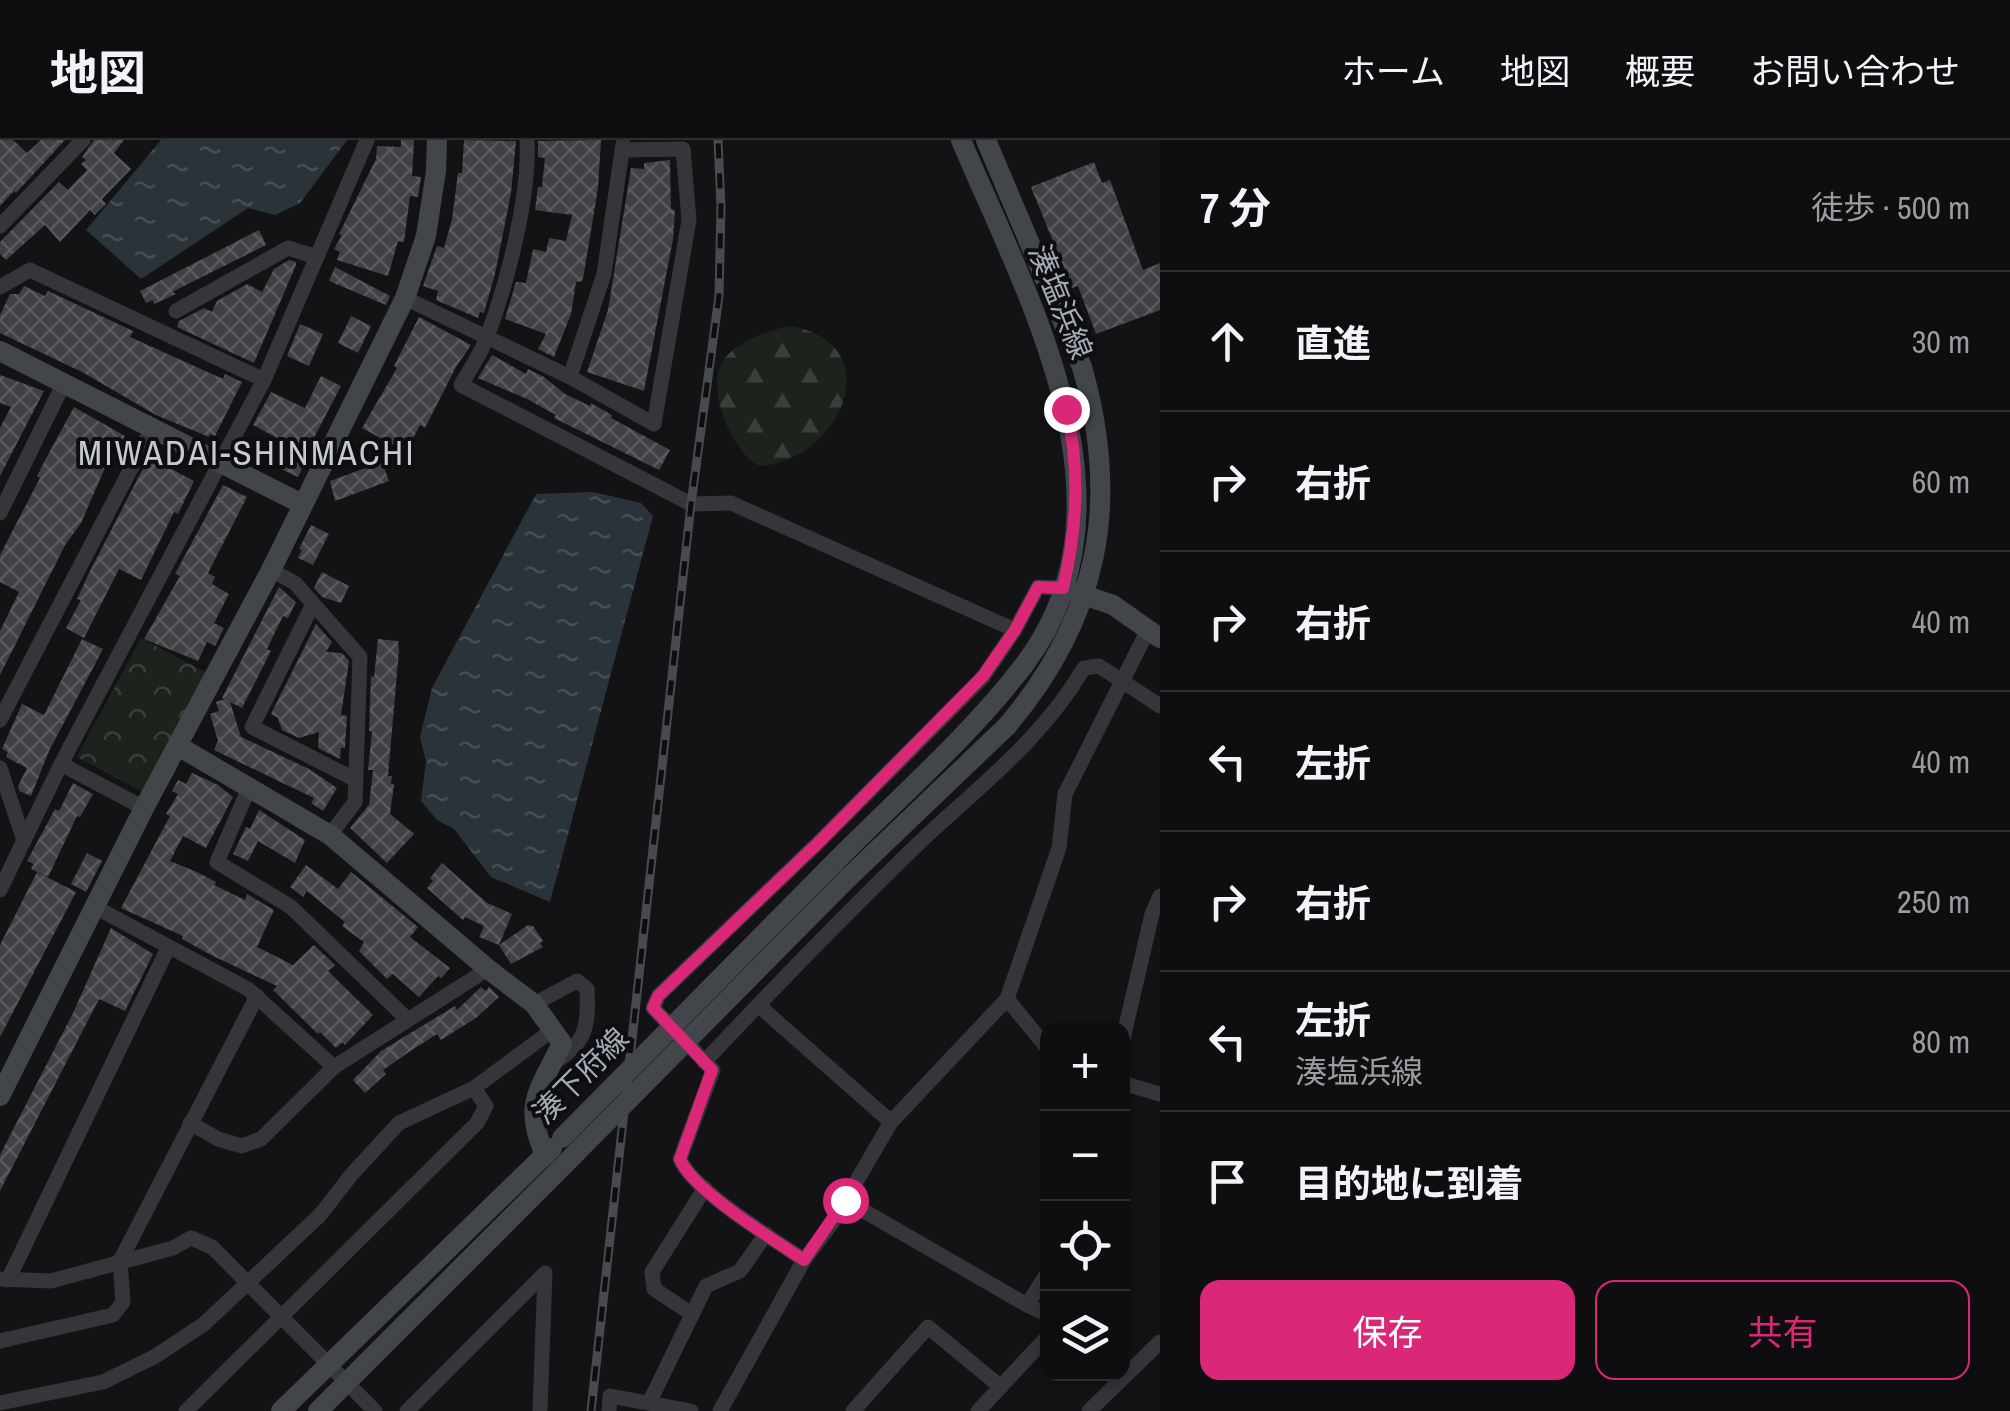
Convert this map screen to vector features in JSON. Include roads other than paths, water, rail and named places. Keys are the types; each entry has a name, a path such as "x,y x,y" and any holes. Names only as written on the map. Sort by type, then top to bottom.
{"main road":[{"path":"0,1096 144,808 271,570 404,298 426,236 437,140"},
{"name":"湊塩浜線","path":"960,140 1059,379 1072,429 1076,510 1074,545 1063,588"},
{"name":"湊塩浜線","path":"986,140 1082,368 1098,431 1102,479 1085,596"},
{"path":"0,350 302,504"},
{"path":"1063,588 1113,605 1154,633"},
{"name":"湊下府線","path":"318,1411 552,1162 841,870 1026,662 1063,588"},
{"name":"湊下府線","path":"281,1411 552,1162 562,1138 841,870 1007,726 1050,670 1085,596"},
{"path":"178,746 330,835 488,970 534,1004 562,1043 536,1094 532,1114 535,1131 552,1162"}],"street":[{"path":"0,226 82,140"},
{"path":"0,890 61,764 264,380 366,140"},
{"path":"528,140 512,252 486,339 461,385 691,504 731,502 1015,630"},
{"path":"404,298 570,377 654,424 689,220 683,149 623,145 604,274 570,377"},
{"path":"176,311 288,248 317,256"},
{"path":"0,287 30,270 264,380"},
{"path":"0,513 64,383"},
{"path":"0,720 152,428"},
{"path":"271,570 294,583 360,656 355,802 330,835"},
{"path":"804,1260 684,1170 680,1159 712,1070 653,1008 658,996 818,843 983,676 1015,630 1038,587 1063,588"},
{"path":"313,604 252,726 356,780"},
{"path":"720,1411 804,1260 891,1122 1007,999 1059,848 1065,794 1154,633"},
{"path":"704,1062 876,884 1028,744 1062,706 1084,668 1099,666 1160,706"},
{"path":"61,764 144,808"},
{"path":"0,768 24,840"},
{"path":"250,786 218,862 291,906 407,1019"},
{"path":"1127,1021 1152,914 1160,896"},
{"path":"94,908 258,996 334,1067"},
{"path":"168,948 4,1279 51,1281 174,1248 191,1238 212,1247 376,1411"},
{"path":"190,1123 218,1139 242,1146 261,1139 334,1067 488,970"},
{"path":"534,1004 577,981 587,989 583,1034 574,1050 552,1064"},
{"path":"0,1342 112,1316 123,1302 120,1261 258,996"},
{"path":"1007,999 1040,1039"},
{"path":"758,1005 891,1122"},
{"path":"0,1404 103,1382 204,1324 320,1215 399,1122 474,1088 554,1029"},
{"path":"1130,1085 1160,1094"},
{"path":"186,1411 476,1124 486,1106 474,1088"},
{"path":"692,1314 654,1290 652,1272 704,1188"},
{"path":"845,1200 1040,1311"},
{"path":"650,1402 706,1286 740,1271 766,1234"},
{"path":"407,1411 546,1273 536,1407"},
{"path":"1027,1304 1040,1284"},
{"path":"853,1411 928,1327 1000,1386"},
{"path":"1130,1368 1160,1342"},
{"path":"978,1411 1040,1344"},
{"path":"1089,1411 1116,1381"},
{"path":"609,1411 610,1396 691,1411"}],"water":[{"path":"161,140 347,140 300,203 275,215 248,208 141,279 86,230"},
{"path":"593,492 641,503 653,516 550,902 491,877 454,829 437,820 421,801 426,761 420,737 432,688 536,494"}],"railway":[{"path":"591,1411 691,504 719,296 718,140"}],"district":[{"name":"MIWADAI-SHINMACHI","path":"247,453"}]}
